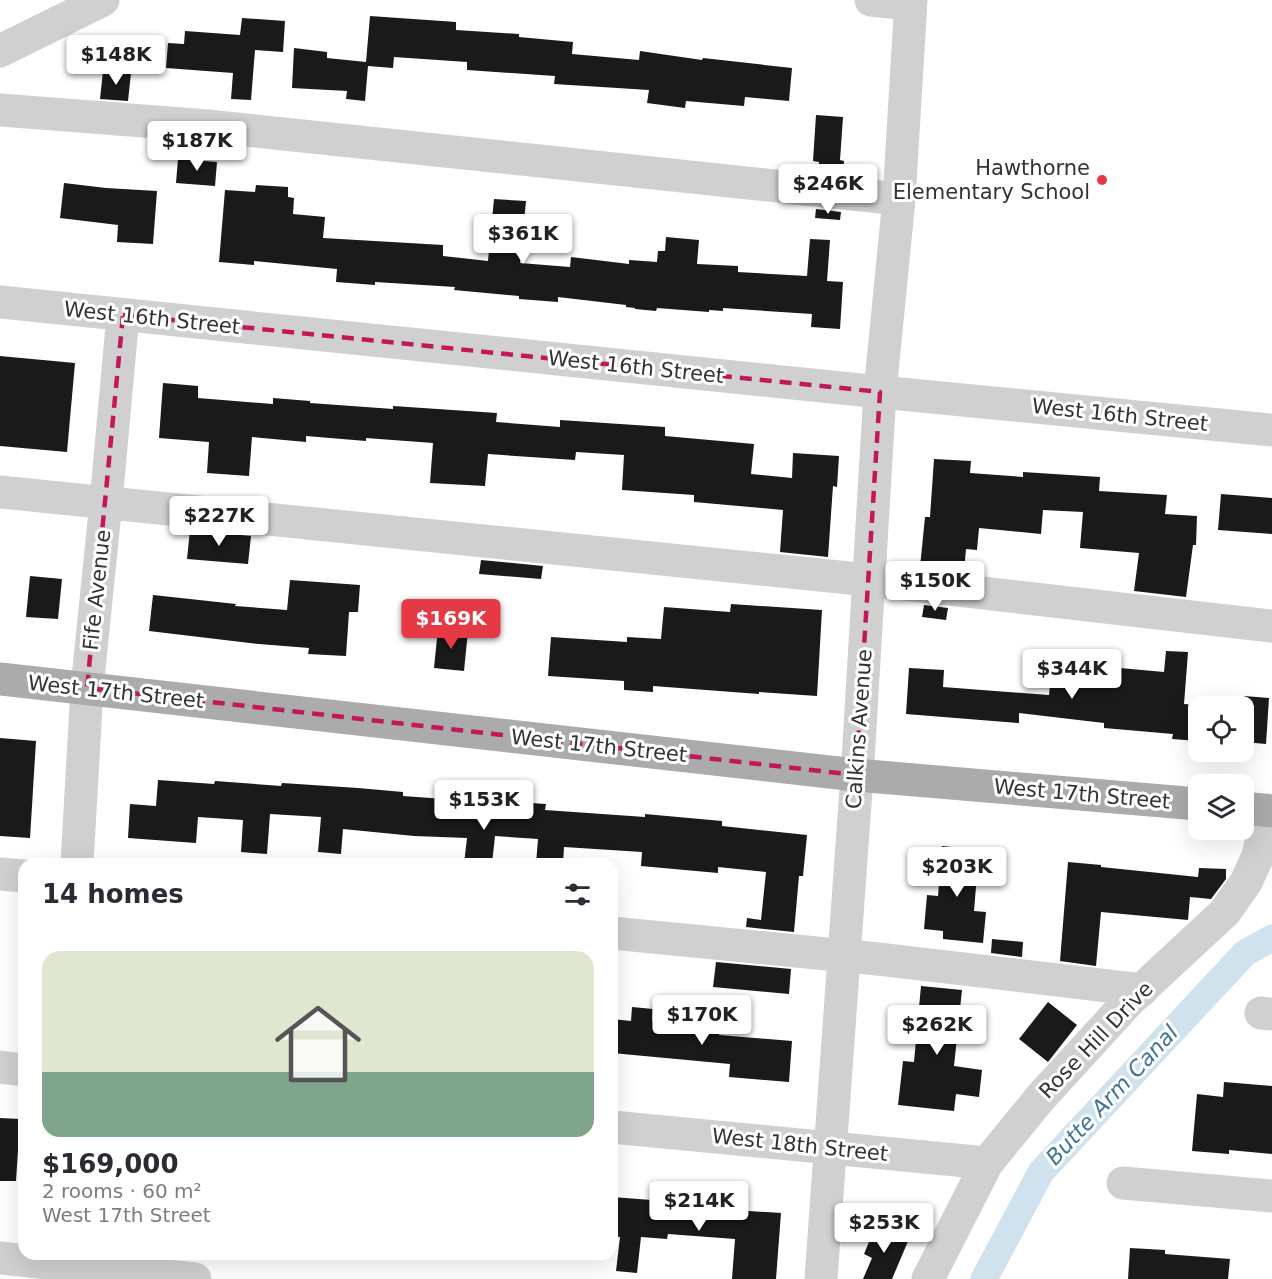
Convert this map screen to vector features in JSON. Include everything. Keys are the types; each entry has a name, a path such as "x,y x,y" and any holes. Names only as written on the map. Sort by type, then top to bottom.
{"main road":[{"name":"West 17th Street","path":"0,680 856,775 1188,803"}],"street":[{"path":"0,51 103,0"},
{"path":"872,0 910,2"},
{"name":"Calkins Avenue","path":"821,1279 880,392 899,200 910,2"},
{"path":"0,110 208,126 899,200"},
{"name":"West 16th Street","path":"0,302 1272,430"},
{"name":"Fife Avenue","path":"77,858 87,688 123,315"},
{"path":"0,492 869,580 1272,626"},
{"name":"Rose Hill Drive","path":"928,1279 987,1163 1049,1088 1128,1002 1225,912 1246,882 1258,856 1261,810"},
{"path":"0,874 18,876"},
{"path":"618,934 844,955 1142,990"},
{"path":"0,1067 18,1069"},
{"name":"West 18th Street","path":"618,1128 987,1163"},
{"path":"1123,1183 1272,1197"},
{"path":"0,1258 51,1266 195,1279"}],"highlighted area":[{"path":"123,315 880,392 856,775 87,688"}],"building":[{"path":"370,16 456,22 456,30 519,34 519,37 573,42 572,54 639,60 640,51 702,60 703,58 792,68 789,101 745,97 744,106 686,101 685,108 647,103 649,90 554,84 555,76 467,70 467,62 394,57 393,68 368,66 365,101 346,99 347,91 292,88 294,48 327,52 327,58 366,62"},
{"path":"242,18 285,21 283,52 255,50 251,100 231,99 233,73 166,68 168,43 184,44 185,31 240,35"},
{"path":"103,71 131,73 128,101 100,99"},
{"path":"816,115 843,117 840,160 844,161 843,174 818,172 819,162 813,161"},
{"path":"178,159 217,162 215,186 176,183"},
{"path":"64,183 157,191 153,244 117,242 118,225 60,218"},
{"path":"256,185 288,187 288,197 294,198 293,214 325,217 323,238 443,245 443,256 488,261 494,199 526,201 520,263 570,267 571,257 629,264 629,260 657,262 658,251 665,251 666,237 699,240 697,264 738,266 738,272 807,276 810,239 830,240 827,281 843,282 840,329 811,327 812,314 723,308 723,311 709,310 709,312 657,308 656,311 558,297 558,302 519,299 519,296 454,290 455,287 336,282 337,269 254,261 254,265 219,262 225,190 255,192"},
{"path":"816,209 841,212 840,220 815,218"},
{"path":"0,356 75,363 67,452 0,446"},
{"path":"163,383 198,386 198,398 273,404 273,398 393,409 393,406 497,413 496,422 560,427 560,420 665,427 665,436 754,444 751,474 792,478 793,453 839,456 837,487 833,486 828,557 780,552 783,510 694,502 694,495 622,490 624,455 576,452 575,460 488,454 485,486 430,483 433,443 306,436 306,442 252,437 249,476 207,473 209,442 159,438"},
{"path":"934,459 971,461 970,473 1023,477 1023,472 1100,477 1099,491 1167,495 1165,514 1197,516 1196,545 1193,545 1186,597 1134,591 1139,553 1080,548 1083,512 1043,510 1041,534 979,528 977,550 966,549 964,572 920,567 925,517 930,517"},
{"path":"1221,494 1272,498 1272,534 1218,530"},
{"path":"190,530 251,536 248,564 187,559"},
{"path":"481,560 543,566 541,579 479,574"},
{"path":"30,576 62,579 58,619 26,617"},
{"path":"290,580 360,585 358,612 349,612 346,656 308,654 309,648 149,631 153,595 236,604 235,606 287,610"},
{"path":"731,604 822,610 817,696 653,686 653,692 624,690 624,681 548,676 551,637 627,642 627,637 661,639 664,607 730,612"},
{"path":"924,605 948,608 946,620 922,617"},
{"path":"438,628 468,631 464,671 434,668"},
{"path":"1166,651 1188,652 1184,704 1188,704 1188,740 1172,739 1173,734 1104,728 1104,723 1019,713 1019,723 906,714 909,668 944,670 943,687 1049,695 1051,675 1108,681 1109,667 1164,672"},
{"path":"1254,697 1269,698 1266,744 1254,743"},
{"path":"0,738 36,741 30,838 0,836"},
{"path":"158,780 281,786 282,783 403,792 403,796 546,804 545,810 645,817 645,814 722,821 722,826 807,835 803,876 799,876 794,932 746,927 747,918 761,920 766,872 718,867 718,873 641,866 642,852 564,847 563,858 536,858 538,839 495,836 493,858 465,858 467,838 414,836 343,829 341,854 318,852 321,817 270,814 267,854 241,852 243,820 198,817 196,843 128,838 130,804 156,806"},
{"path":"942,846 979,850 974,911 986,912 983,943 943,939 943,931 924,929 927,895 938,896"},
{"path":"1068,862 1198,877 1199,868 1226,869 1226,879 1211,899 1190,897 1188,920 1101,912 1096,966 1060,961"},
{"path":"992,939 1023,942 1022,957 991,953"},
{"path":"716,962 791,969 789,994 713,987"},
{"path":"921,986 962,990 954,1066 982,1070 979,1097 956,1094 954,1111 898,1105 903,1061 914,1062"},
{"path":"1048,1002 1077,1025 1048,1062 1019,1039"},
{"path":"632,1007 653,1009 652,1021 720,1027 719,1035 792,1041 789,1082 729,1077 730,1064 618,1054 618,1020 631,1021"},
{"path":"1224,1082 1272,1086 1272,1154 1229,1150 1229,1154 1192,1151 1197,1094 1223,1097"},
{"path":"0,1118 18,1119 16,1181 0,1181"},
{"path":"618,1197 718,1205 718,1209 781,1213 776,1279 732,1279 735,1239 668,1234 667,1239 641,1237 637,1273 616,1271 620,1237 618,1237"},
{"path":"876,1225 909,1239 892,1279 863,1279 872,1258 864,1254"},
{"path":"1130,1248 1165,1250 1165,1254 1230,1259 1228,1279 1128,1279"}],"waterway":[{"name":"Butte Arm Canal","path":"984,1279 1041,1172 1245,953 1272,938"}],"place":[{"name":"Hawthorne Elementary School","path":"1102,180"}]}
